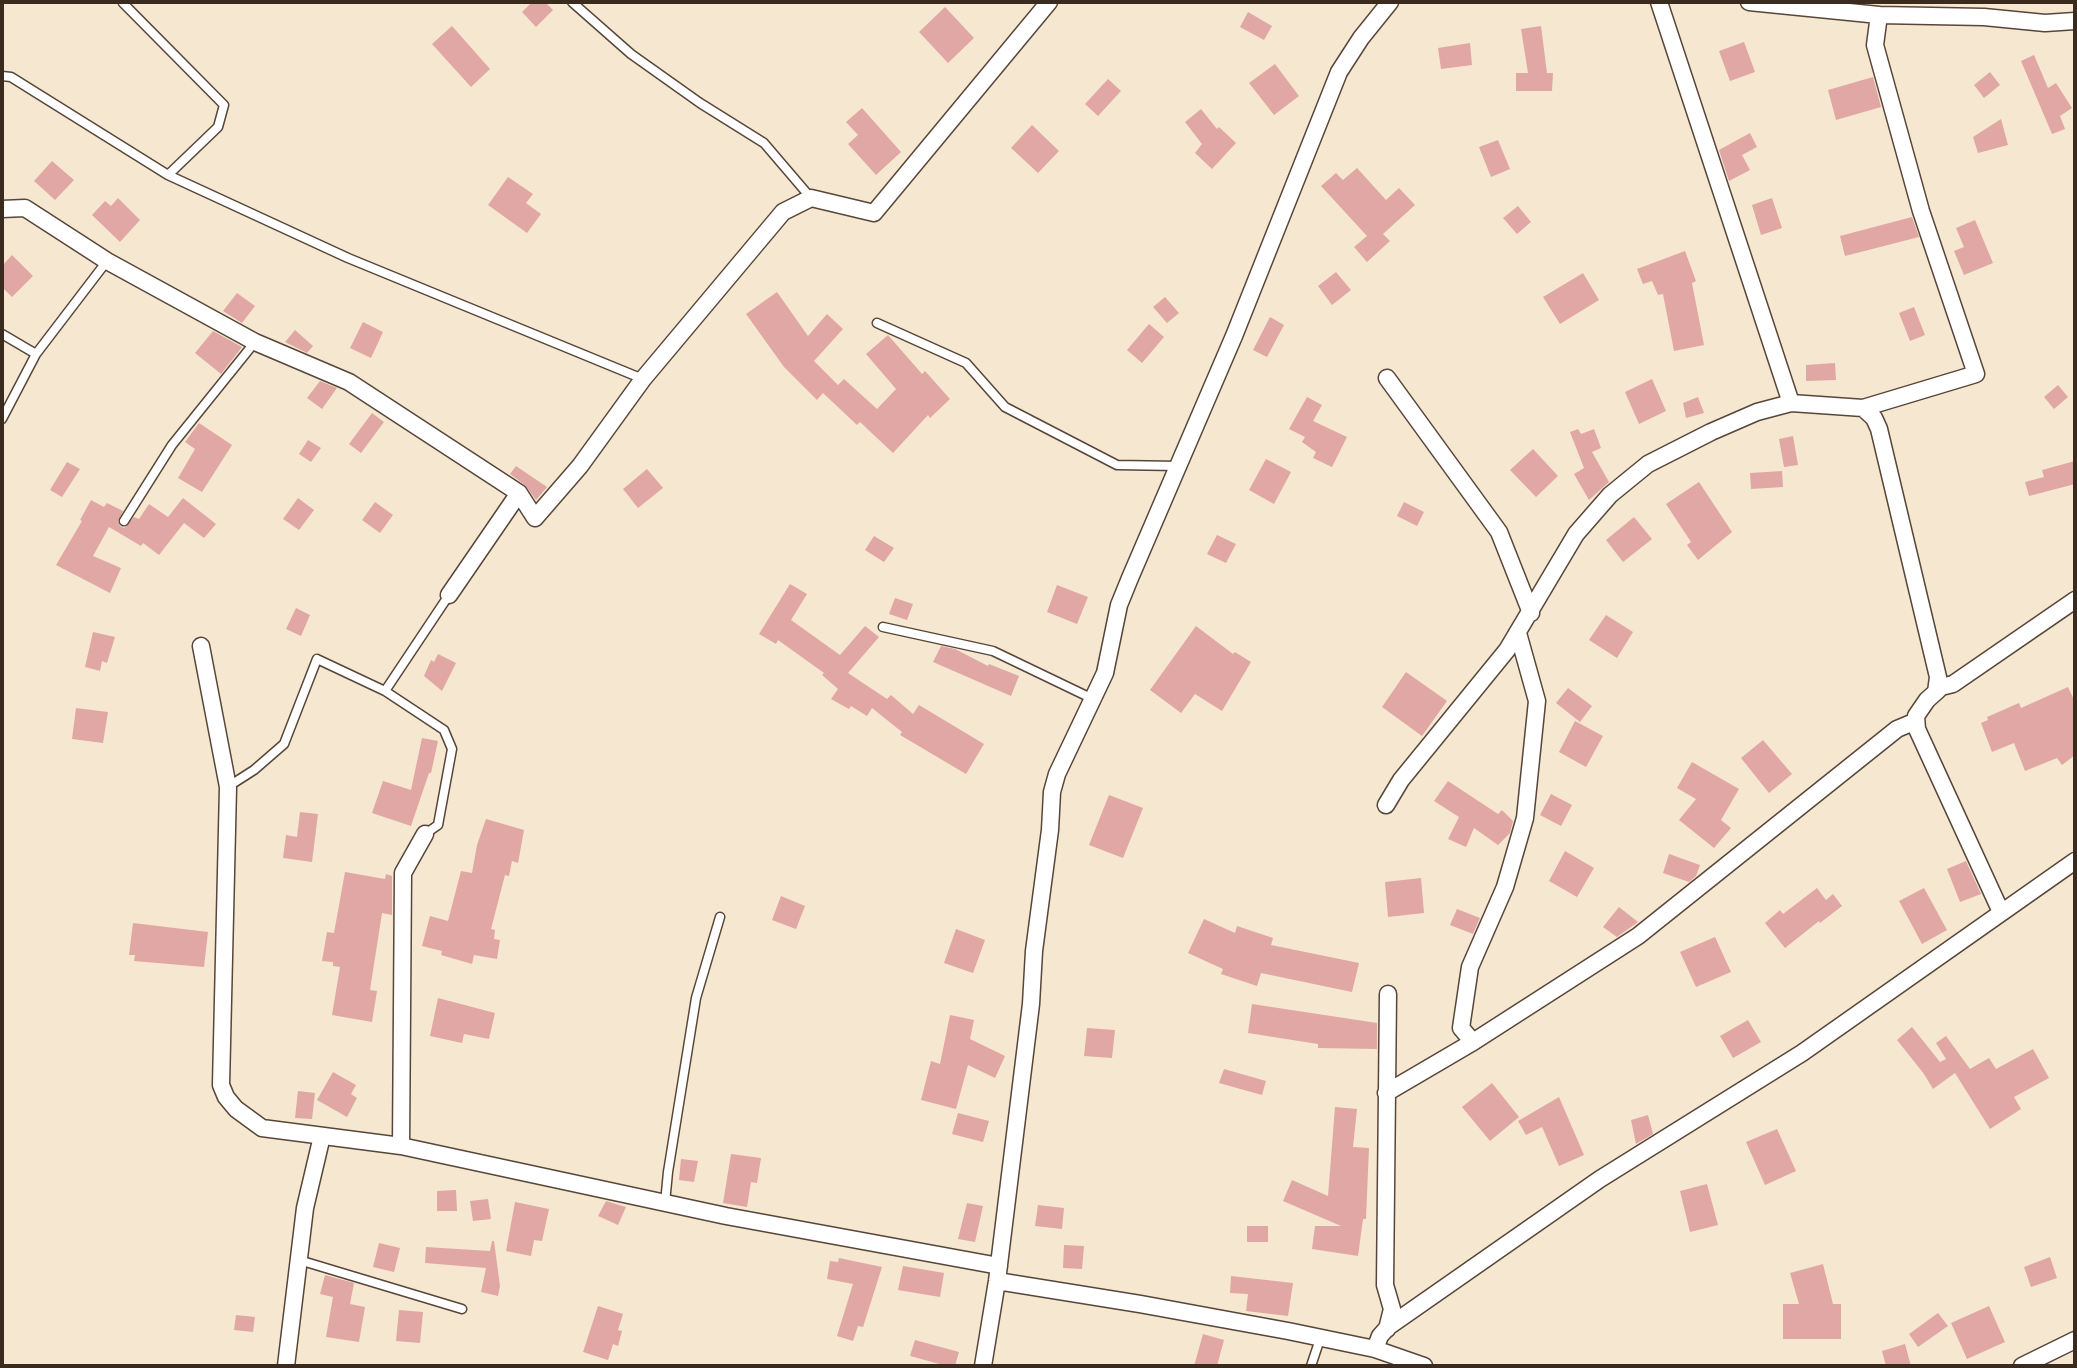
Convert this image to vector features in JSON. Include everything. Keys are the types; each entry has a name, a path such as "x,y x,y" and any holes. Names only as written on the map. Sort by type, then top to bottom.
{"street":[{"path":"2,209 25,208 107,261 255,342 349,382 519,493 535,518 580,466 643,379 783,212 811,198 874,213 1049,2"},
{"path":"983,1366 998,1273 1031,1004 1034,951 1050,830 1052,792 1057,774 1105,673 1119,605 1234,335 1339,72 1389,2 1401,2"},
{"path":"1658,2 1791,403"},
{"path":"1749,2 1840,9 1878,15 1984,17 2045,23 2075,21"},
{"path":"1386,805 1401,780 1507,650 1576,534 1610,495 1648,464 1757,412 1791,403 1863,408 1976,374 1921,211 1875,45 1878,15"},
{"path":"1387,378 1499,532 1531,613"},
{"path":"1863,408 1874,418 1880,429 1938,677 1936,692"},
{"path":"449,594 519,493"},
{"path":"2001,912 1917,729 1916,716 1941,687 1953,684 2075,600"},
{"path":"1473,1042 1461,1028 1470,967 1505,887 1525,818 1537,701 1518,633"},
{"path":"201,646 228,786 221,1084 226,1097 236,1109 262,1128 401,1146 1140,1304 1375,1349 1424,1366"},
{"path":"1386,1093 1473,1042 1638,936 1897,729 1916,721"},
{"path":"401,1146 403,873 425,834"},
{"path":"1375,1349 1380,1336 1387,1329 1600,1180 1802,1053 2075,861"},
{"path":"1387,1329 1392,1310 1385,1285 1388,995"},
{"path":"286,1366 305,1208 322,1136"},
{"path":"2022,1366 2075,1340"}],"lane":[{"path":"572,2 631,54 700,103 764,142 811,198"},
{"path":"123,3 224,105 218,127 168,176"},
{"path":"2,76 11,77 168,176 348,258 643,379"},
{"path":"2,419 36,354 107,261"},
{"path":"877,323 966,363 1005,407 1117,465 1178,466"},
{"path":"2,334 36,354"},
{"path":"124,521 172,446 255,342"},
{"path":"385,691 449,594"},
{"path":"883,627 993,651 1093,699"},
{"path":"228,786 254,770 284,744 317,659 385,691 444,730 452,750 438,825 425,834"},
{"path":"665,1203 696,998 720,917"},
{"path":"299,1261 462,1309"},
{"path":"1311,1366 1320,1339"}],"building":[{"path":"532,2 545,2 553,10 536,27 522,12"},
{"path":"945,7 974,38 948,63 919,32"},
{"path":"1248,12 1272,26 1264,40 1240,27"},
{"path":"452,26 490,69 471,87 432,44"},
{"path":"1541,26 1547,73 1553,73 1552,91 1516,91 1516,73 1528,73 1521,29"},
{"path":"1744,42 1755,72 1730,81 1719,51"},
{"path":"1470,43 1472,65 1441,69 1438,48"},
{"path":"2034,55 2048,88 2056,83 2072,108 2060,116 2065,129 2052,134 2021,61"},
{"path":"1275,64 1299,96 1274,115 1249,83"},
{"path":"1990,72 2000,85 1984,98 1974,85"},
{"path":"1873,77 1881,107 1836,120 1828,90"},
{"path":"1108,79 1121,91 1098,116 1085,104"},
{"path":"862,108 901,152 876,175 848,144 858,135 846,122"},
{"path":"1201,109 1217,129 1219,127 1236,143 1212,169 1195,153 1202,144 1185,122"},
{"path":"2001,119 2008,145 1978,153 1973,137"},
{"path":"1032,125 1059,151 1038,173 1011,148"},
{"path":"1750,133 1757,147 1742,155 1750,170 1729,181 1719,150"},
{"path":"1498,140 1510,169 1491,177 1479,147"},
{"path":"52,161 74,180 55,200 34,181"},
{"path":"1357,168 1386,200 1399,188 1415,205 1383,234 1390,241 1367,262 1354,247 1367,236 1321,186 1336,173 1343,180"},
{"path":"508,177 533,194 526,203 541,214 527,233 488,205"},
{"path":"118,198 140,220 120,242 92,215 105,201 111,206"},
{"path":"1772,198 1782,228 1761,235 1752,205"},
{"path":"1518,206 1531,222 1517,234 1503,218"},
{"path":"1912,217 1919,237 1845,256 1840,236"},
{"path":"1975,220 1993,263 1964,275 1954,251 1964,247 1956,228"},
{"path":"1685,251 1696,281 1692,283 1704,345 1674,351 1663,294 1658,295 1652,281 1643,284 1637,269"},
{"path":"12,255 33,276 12,297 2,287 2,266"},
{"path":"1336,272 1351,290 1332,305 1318,286"},
{"path":"1583,273 1599,300 1560,324 1543,297"},
{"path":"777,292 808,336 827,314 843,329 814,361 838,385 844,379 877,409 896,389 866,354 888,335 922,374 925,371 950,399 930,418 928,415 893,453 860,422 857,425 823,393 817,400 784,367 746,314"},
{"path":"237,293 255,306 242,323 223,311"},
{"path":"1165,297 1179,313 1167,323 1153,307"},
{"path":"1914,307 1925,335 1910,341 1899,313"},
{"path":"1270,317 1284,325 1267,357 1253,350"},
{"path":"363,322 383,332 371,358 350,348"},
{"path":"1149,324 1164,337 1142,363 1127,350"},
{"path":"295,330 313,346 307,353 285,342"},
{"path":"213,331 242,347 221,374 195,353"},
{"path":"1835,363 1836,380 1806,381 1806,365"},
{"path":"1652,379 1666,411 1639,424 1625,392"},
{"path":"320,381 337,388 322,409 307,398"},
{"path":"2058,385 2068,397 2054,409 2044,397"},
{"path":"1307,397 1322,405 1313,421 1347,437 1332,467 1313,458 1316,452 1302,442 1305,437 1289,429"},
{"path":"1698,397 1704,413 1686,418 1683,403"},
{"path":"372,413 384,422 361,453 349,444"},
{"path":"199,423 232,445 202,492 178,478 195,449 185,442"},
{"path":"1578,429 1581,434 1594,429 1601,448 1592,452 1609,482 1589,500 1574,474 1584,468 1570,432"},
{"path":"1793,436 1798,465 1784,467 1779,439"},
{"path":"308,440 321,448 311,462 299,454"},
{"path":"1533,449 1558,476 1536,497 1510,470"},
{"path":"1266,459 1291,472 1274,504 1249,490"},
{"path":"2075,461 2075,484 2029,496 2025,482 2044,477 2042,470"},
{"path":"67,462 80,469 62,497 50,490"},
{"path":"516,466 547,487 536,500 525,485 510,474"},
{"path":"647,469 663,488 638,508 623,489"},
{"path":"1782,471 1783,487 1751,489 1750,473"},
{"path":"1699,482 1732,532 1698,560 1687,545 1691,542 1666,504"},
{"path":"183,498 216,524 204,538 184,523 159,555 143,543 141,546 109,527 93,556 121,568 110,593 56,565 91,500 104,507 107,503 123,511 118,521 124,528 134,517 139,519 149,504 168,517"},
{"path":"298,498 314,510 299,530 283,519"},
{"path":"375,502 393,515 380,533 362,520"},
{"path":"1404,502 1424,512 1417,526 1397,516"},
{"path":"1634,517 1652,539 1623,562 1606,540"},
{"path":"1217,535 1236,544 1226,563 1207,554"},
{"path":"874,536 894,548 884,562 865,550"},
{"path":"790,584 807,594 791,620 840,655 865,626 879,637 848,673 887,699 891,695 913,714 919,705 984,744 966,774 900,735 902,732 872,708 867,716 851,706 849,709 831,699 838,689 822,675 824,673 778,640 776,644 759,634"},
{"path":"1057,585 1088,597 1077,624 1047,612"},
{"path":"895,598 913,604 907,620 889,614"},
{"path":"296,608 310,615 301,636 286,629"},
{"path":"1606,615 1633,632 1617,658 1589,640"},
{"path":"1196,626 1233,654 1235,652 1251,662 1222,711 1195,694 1181,713 1150,690"},
{"path":"93,632 115,637 107,663 102,661 100,671 85,667"},
{"path":"941,646 955,649 988,666 989,664 1019,676 1011,696 933,662"},
{"path":"438,654 456,663 442,691 424,676 431,660 434,662"},
{"path":"1406,672 1447,701 1422,736 1382,707"},
{"path":"2068,687 2075,702 2075,755 2062,765 2057,758 2025,771 2014,743 1992,752 1981,723 1988,720 1987,717 2019,703 2021,708"},
{"path":"1568,688 1592,706 1580,722 1556,703"},
{"path":"76,708 108,712 103,743 72,739"},
{"path":"1575,721 1603,736 1586,767 1559,752"},
{"path":"422,738 438,741 431,773 411,826 372,813 383,781 411,790"},
{"path":"1763,740 1792,774 1769,793 1741,758"},
{"path":"1692,762 1739,789 1721,820 1731,828 1714,848 1679,820 1696,799 1677,788"},
{"path":"1448,781 1498,814 1502,810 1513,821 1510,833 1498,845 1474,828 1466,847 1448,839 1459,817 1434,801"},
{"path":"1551,794 1572,805 1561,826 1540,815"},
{"path":"1109,795 1143,808 1123,858 1089,845"},
{"path":"300,812 318,814 312,862 283,858 286,835 297,837"},
{"path":"486,819 524,830 518,863 512,861 509,876 505,875 491,929 495,930 494,939 500,940 497,959 474,955 472,964 422,946 430,916 448,921 461,871 472,873 477,845"},
{"path":"1565,851 1594,868 1577,897 1549,881"},
{"path":"1669,854 1700,865 1696,876 1689,882 1663,873"},
{"path":"1966,861 1981,894 1960,902 1947,869"},
{"path":"345,872 385,879 386,874 392,876 392,915 382,913 370,990 377,991 372,1022 332,1015 340,967 333,966 333,962 322,961 327,932 334,933"},
{"path":"1421,878 1424,913 1388,917 1385,882"},
{"path":"1817,888 1826,900 1833,894 1842,906 1785,948 1765,923 1780,910 1783,914"},
{"path":"1924,888 1947,930 1922,944 1899,901"},
{"path":"781,896 805,906 796,929 772,920"},
{"path":"1619,907 1638,922 1617,937 1603,927"},
{"path":"1457,909 1480,918 1473,934 1450,925"},
{"path":"1204,919 1235,933 1237,926 1273,938 1271,945 1359,963 1352,992 1261,973 1257,986 1221,974 1223,969 1188,953"},
{"path":"133,923 208,932 204,967 134,961 135,955 129,955"},
{"path":"956,929 985,940 973,973 944,963"},
{"path":"1715,937 1731,972 1696,987 1680,952"},
{"path":"438,998 495,1013 489,1039 464,1034 462,1043 430,1036"},
{"path":"1252,1004 1377,1023 1377,1049 1318,1048 1318,1044 1248,1033"},
{"path":"950,1015 974,1020 970,1039 1005,1056 995,1078 968,1065 956,1109 921,1100 931,1061 940,1064"},
{"path":"1748,1020 1761,1042 1733,1058 1720,1036"},
{"path":"1912,1027 1940,1062 1946,1059 1936,1043 1946,1036 1970,1069 1989,1058 1996,1069 2033,1049 2049,1078 2014,1097 2021,1109 1990,1129 1955,1073 1933,1089 1897,1040"},
{"path":"1087,1028 1115,1030 1112,1058 1084,1056"},
{"path":"1224,1069 1266,1081 1262,1095 1219,1083"},
{"path":"333,1072 356,1085 351,1094 357,1098 347,1117 317,1100"},
{"path":"1492,1083 1519,1117 1490,1141 1462,1107"},
{"path":"298,1091 315,1093 312,1119 295,1118"},
{"path":"1559,1097 1584,1155 1559,1166 1542,1127 1526,1135 1518,1121"},
{"path":"1335,1107 1357,1109 1353,1147 1369,1148 1366,1219 1363,1219 1358,1256 1312,1249 1315,1226 1341,1226 1283,1201 1292,1180 1328,1196"},
{"path":"958,1113 989,1121 983,1142 952,1134"},
{"path":"1648,1115 1653,1134 1636,1144 1631,1120"},
{"path":"1777,1129 1796,1171 1765,1185 1746,1142"},
{"path":"731,1154 761,1158 757,1183 751,1182 747,1207 723,1203"},
{"path":"681,1159 698,1161 694,1182 679,1180"},
{"path":"1707,1184 1718,1225 1690,1232 1680,1191"},
{"path":"456,1190 457,1211 437,1211 437,1191"},
{"path":"488,1199 491,1219 473,1221 470,1201"},
{"path":"606,1201 626,1207 618,1225 598,1216"},
{"path":"515,1202 549,1209 542,1241 534,1240 531,1256 506,1251"},
{"path":"967,1203 983,1206 975,1242 958,1239"},
{"path":"1038,1205 1064,1208 1062,1229 1035,1226"},
{"path":"1247,1226 1268,1226 1268,1242 1247,1242"},
{"path":"492,1241 500,1286 498,1296 481,1292 486,1268 425,1263 426,1247 490,1251"},
{"path":"379,1243 400,1248 394,1272 373,1267"},
{"path":"1064,1245 1084,1246 1082,1269 1063,1268"},
{"path":"2050,1257 2057,1278 2031,1287 2024,1267"},
{"path":"839,1258 882,1267 863,1327 858,1326 853,1341 837,1336 853,1284 827,1279 830,1261 838,1262"},
{"path":"1823,1264 1833,1304 1841,1304 1841,1339 1783,1339 1783,1304 1799,1304 1790,1273"},
{"path":"903,1266 944,1273 940,1297 898,1290"},
{"path":"325,1275 354,1283 350,1304 365,1307 359,1342 326,1337 333,1297 320,1294"},
{"path":"1231,1276 1293,1283 1288,1316 1246,1311 1248,1294 1230,1293"},
{"path":"598,1306 623,1314 618,1330 622,1331 618,1346 613,1344 608,1360 583,1352"},
{"path":"1989,1306 2005,1342 1967,1359 1951,1323"},
{"path":"399,1310 423,1312 420,1343 396,1341"},
{"path":"1938,1313 1948,1326 1918,1347 1909,1334"},
{"path":"236,1315 255,1317 253,1332 234,1330"},
{"path":"1203,1334 1224,1340 1217,1366 1194,1366"},
{"path":"915,1340 959,1352 955,1366 910,1356"},
{"path":"1905,1344 1911,1366 1886,1366 1882,1351"}]}
